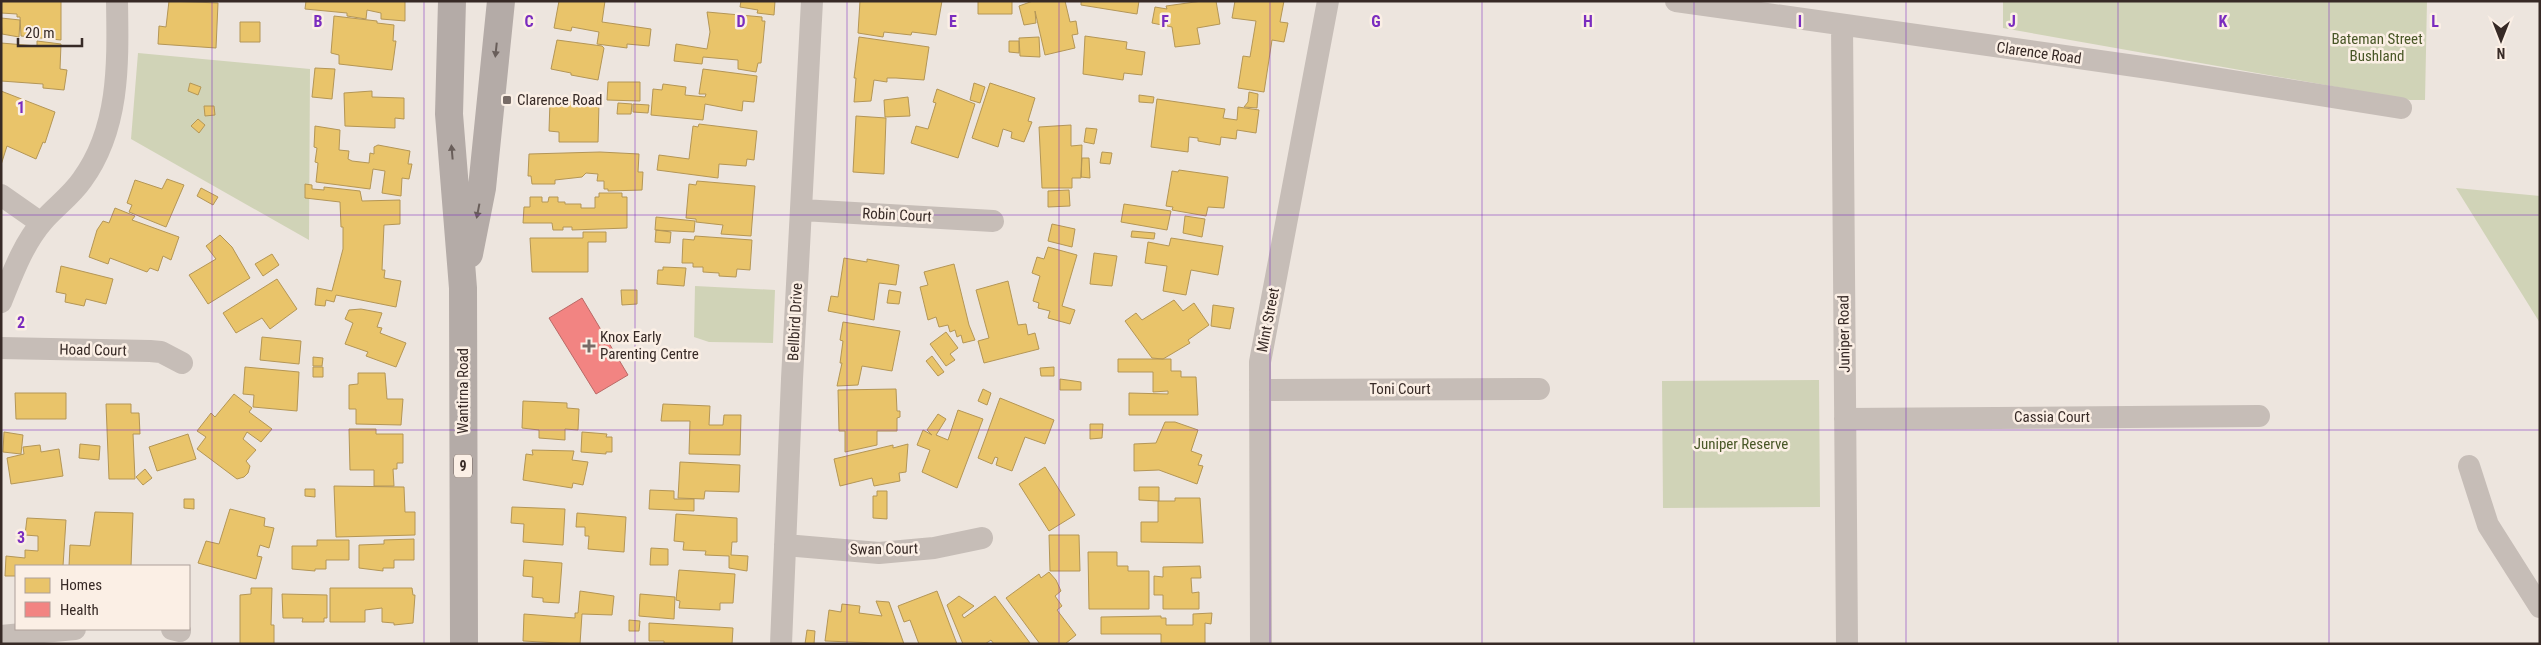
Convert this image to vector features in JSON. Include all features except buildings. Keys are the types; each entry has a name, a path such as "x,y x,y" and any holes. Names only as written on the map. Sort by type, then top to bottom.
{"main road":[{"name":"Wantirna Road","path":"452,1 449,114 463,288 464,644"},
{"name":"Wantirna Road","path":"463,288 482,188 501,1"}],"street":[{"path":"1,302 18,260 41,223 82,181 107,134 118,72 116,1"},
{"name":"Bellbird Drive","path":"781,644 812,1"},
{"name":"Mint Street","path":"1261,644 1260,362 1328,1"},
{"name":"Clarence Road","path":"1676,1 2154,69 2401,108"},
{"name":"Juniper Road","path":"1842,25 1847,644"},
{"path":"1,196 41,223"},
{"name":"Robin Court","path":"802,210 993,221"},
{"name":"Hoad Court","path":"1,348 150,351 161,352 182,363"},
{"name":"Toni Court","path":"1260,390 1539,388"},
{"name":"Cassia Court","path":"1845,419 2259,416"},
{"path":"2469,466 2488,525 2540,607"},
{"name":"Swan Court","path":"785,545 879,553 934,548 982,538"},
{"path":"1,636 64,630"}],"green space":[{"name":"Bateman Street Bushland","path":"2003,1 2427,1 2425,100 2410,100 2003,28"},
{"path":"138,53 310,69 309,240 131,139"},
{"path":"2456,188 2540,196 2540,323"},
{"path":"695,286 775,290 773,343 709,342 694,337"},
{"name":"Juniper Reserve","path":"1819,380 1820,507 1663,508 1662,381"}],"place":[{"name":"Clarence Road","path":"507,100"},
{"name":"Knox Early Parenting Centre","path":"589,346"}]}
